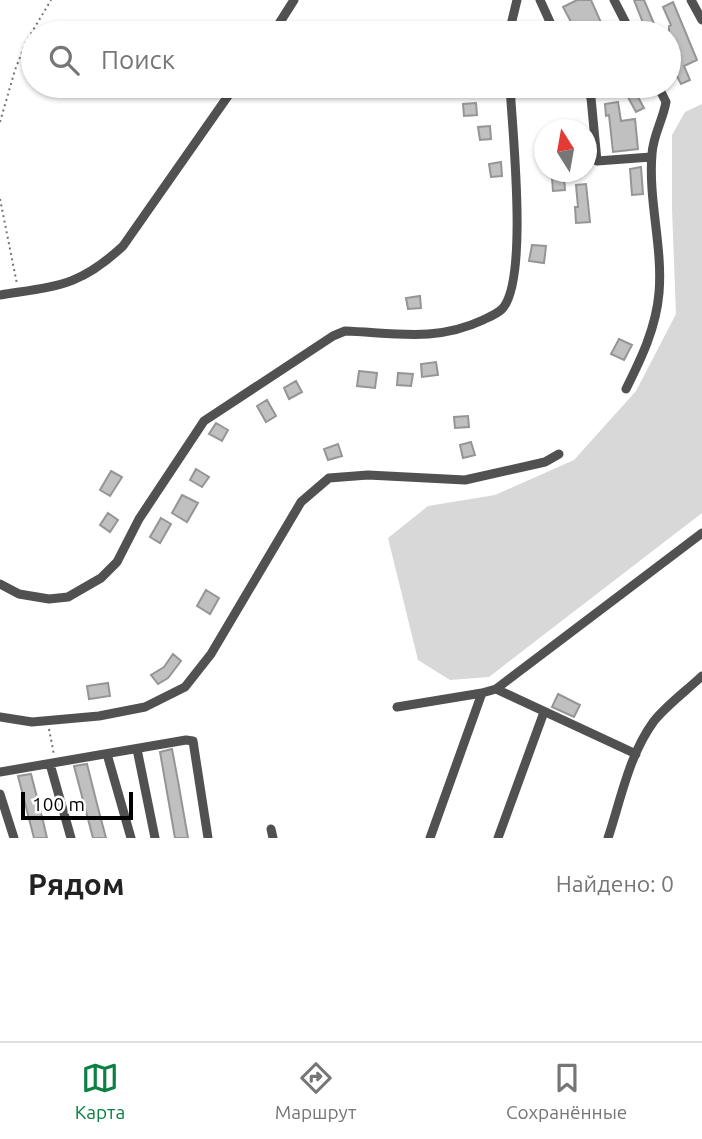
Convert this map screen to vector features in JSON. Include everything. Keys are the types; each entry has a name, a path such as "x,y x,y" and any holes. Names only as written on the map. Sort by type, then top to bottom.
{"street":[{"path":"281,21 294,0"},
{"path":"512,21 517,0"},
{"path":"540,0 550,21"},
{"path":"614,0 625,21"},
{"path":"691,0 702,20"},
{"path":"0,295 67,284 100,267 123,246 227,98"},
{"path":"0,584 19,594 49,599 68,597 101,578 117,562 139,519 204,421 333,336 345,331 434,335 452,332 500,312 507,302 515,258 517,201 511,98"},
{"path":"588,98 597,161 651,157"},
{"path":"626,389 651,332 659,294 660,271 651,157 655,133 666,106 663,98"},
{"path":"0,718 32,722 99,716 145,707 185,687 211,654 301,502 329,478 368,475 464,481 545,462 559,454"},
{"path":"397,707 496,689 702,533"},
{"path":"608,838 629,770 646,732 657,718 702,676"},
{"path":"496,689 636,754"},
{"path":"430,838 482,693"},
{"path":"498,838 544,712"},
{"path":"0,772 192,741 208,838"},
{"path":"136,749 155,838"},
{"path":"107,754 131,838"},
{"path":"53,763 71,838"},
{"path":"0,794 14,838"}],"path":[{"path":"38,21 51,0"},
{"path":"0,122 21,55"},
{"path":"0,199 19,292"},
{"path":"48,721 53,763"}],"shaded area":[{"path":"702,104 702,513 489,677 450,680 418,660 388,538 428,506 495,495 574,460 636,391 676,314 672,135 685,112"}],"building":[{"path":"577,0 591,0 600,21 571,21 563,7"},
{"path":"634,0 644,0 653,21 642,21"},
{"path":"673,2 681,21 669,21 663,7"},
{"path":"681,21 697,60 684,66 690,80 681,84"},
{"path":"628,98 639,98 644,108 636,112"},
{"path":"618,102 621,121 635,119 638,149 613,152 609,115 606,116 605,104"},
{"path":"476,103 477,115 464,116 463,104"},
{"path":"490,126 491,139 480,140 478,127"},
{"path":"501,162 502,176 491,177 489,164"},
{"path":"641,167 643,194 632,195 630,169"},
{"path":"552,182 564,182 565,190 553,191"},
{"path":"586,184 590,222 576,223 576,185"},
{"path":"532,245 546,246 544,263 529,261"},
{"path":"420,296 421,308 408,309 406,298"},
{"path":"619,339 632,345 624,360 611,354"},
{"path":"436,362 438,375 422,377 421,364"},
{"path":"359,371 377,373 375,388 357,386"},
{"path":"398,373 413,374 411,386 397,385"},
{"path":"296,381 302,392 289,399 284,388"},
{"path":"267,400 276,416 266,422 257,406"},
{"path":"468,416 469,427 455,428 454,417"},
{"path":"216,423 228,430 222,441 209,434"},
{"path":"471,442 475,455 463,458 460,445"},
{"path":"338,444 342,456 328,460 324,449"},
{"path":"196,469 209,477 202,487 190,480"},
{"path":"111,471 122,477 110,496 100,490"},
{"path":"182,495 198,503 187,522 172,513"},
{"path":"108,513 118,520 110,532 100,525"},
{"path":"161,518 171,524 160,543 150,537"},
{"path":"206,590 219,598 210,614 197,606"},
{"path":"173,654 181,661 168,678 158,684 151,675 164,667"},
{"path":"108,683 110,696 89,699 87,686"},
{"path":"558,694 580,705 574,717 552,707"},
{"path":"172,749 188,838 175,838 160,752"},
{"path":"87,764 106,838 93,838 74,766"},
{"path":"31,774 47,838 34,838 18,776"}]}
